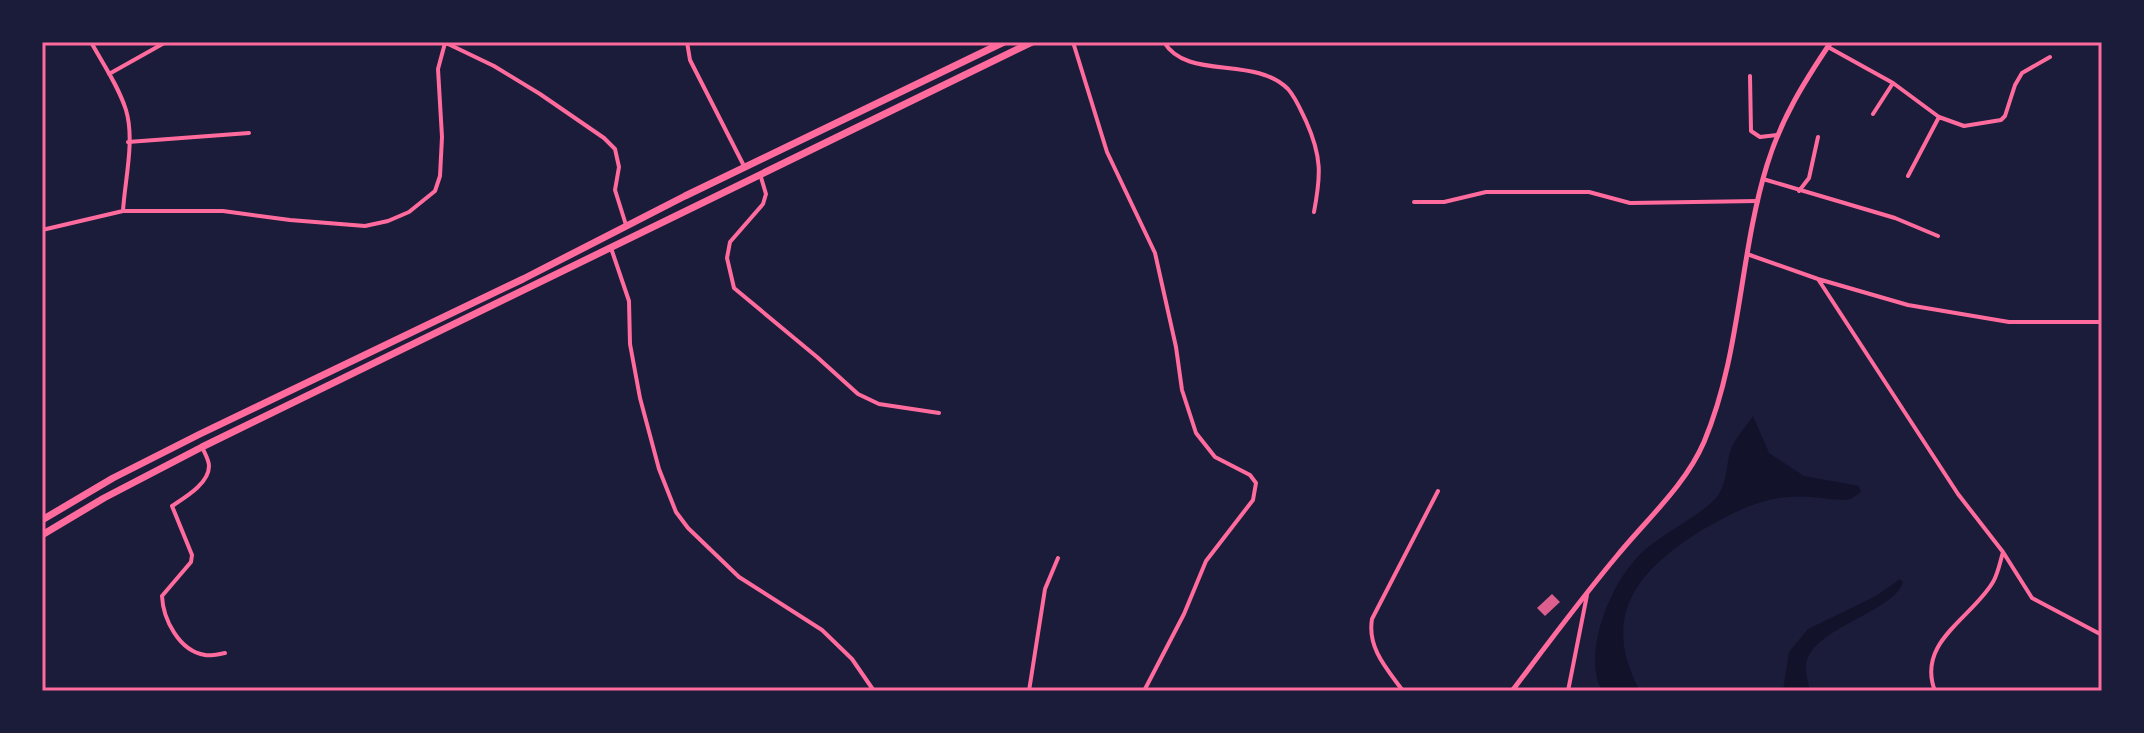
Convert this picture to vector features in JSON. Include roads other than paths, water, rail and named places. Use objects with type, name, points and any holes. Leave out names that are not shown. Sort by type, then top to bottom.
[{"type":"highway","points":[[42,520],[173,447],[1004,42]]},
{"type":"highway","points":[[42,535],[104,498],[202,447],[1032,42]]},
{"type":"street","points":[[91,42],[126,111],[128,142],[123,211]]},
{"type":"street","points":[[109,74],[166,42]]},
{"type":"street","points":[[42,230],[123,211],[223,211],[365,226],[409,212],[435,191],[440,176],[442,137],[438,69],[444,42],[494,66],[540,94],[615,149],[619,167],[615,190],[627,226]]},
{"type":"street","points":[[687,42],[690,60],[745,168]]},
{"type":"street","points":[[1073,42],[1107,152],[1155,253],[1176,347],[1182,390],[1196,433],[1215,457],[1250,475],[1256,483],[1253,500],[1206,561],[1184,614],[1144,691]]},
{"type":"street","points":[[1164,42],[1182,60],[1247,68],[1287,87],[1315,141],[1320,160],[1314,212]]},
{"type":"street","points":[[1512,691],[1587,593],[1694,464],[1726,378],[1758,201],[1777,135],[1797,93],[1829,44],[1893,83],[1939,117],[1964,126],[2001,120],[2022,73],[2050,57]]},
{"type":"street","points":[[1750,76],[1751,131],[1760,137],[1777,135]]},
{"type":"street","points":[[1873,114],[1893,83]]},
{"type":"street","points":[[1908,176],[1939,117]]},
{"type":"street","points":[[128,142],[249,133]]},
{"type":"street","points":[[1799,191],[1809,178],[1818,137]]},
{"type":"street","points":[[760,174],[766,194],[763,204],[730,242],[727,258],[734,288],[858,394],[879,404],[939,413]]},
{"type":"street","points":[[1763,179],[1799,191],[1835,198],[1938,236]]},
{"type":"street","points":[[1414,202],[1444,202],[1486,192],[1589,192],[1630,203],[1758,201]]},
{"type":"street","points":[[611,248],[629,301],[630,344],[640,398],[659,469],[676,512],[688,528],[739,577],[822,630],[852,659],[874,691]]},
{"type":"street","points":[[1747,254],[1908,305],[2009,322],[2102,322]]},
{"type":"street","points":[[1818,279],[1958,494],[2003,552],[2032,598],[2102,635]]},
{"type":"street","points":[[202,447],[209,464],[207,475],[196,489],[172,506],[192,555],[191,562],[162,596],[162,605],[179,641],[191,650],[206,655],[225,653]]},
{"type":"street","points":[[1403,691],[1377,654],[1370,628],[1438,491]]},
{"type":"street","points":[[1935,691],[1930,678],[1931,661],[1948,632],[1993,582],[2003,552]]},
{"type":"street","points":[[1029,691],[1045,589],[1058,558]]},
{"type":"street","points":[[1568,691],[1587,593]]}]
